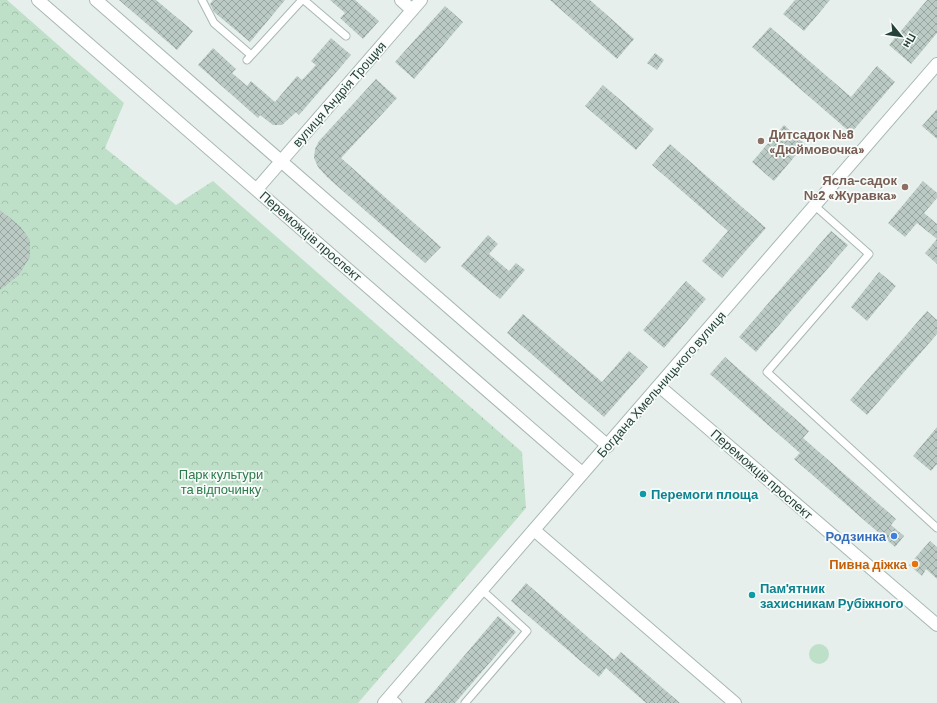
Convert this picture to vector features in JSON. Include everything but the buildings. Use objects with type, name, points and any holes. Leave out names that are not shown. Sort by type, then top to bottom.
[{"type":"street","name":"Переможців проспект","points":[[38,0],[582,473]]},
{"type":"street","points":[[96,0],[280,162],[608,446]]},
{"type":"street","points":[[401,0],[412,10]]},
{"type":"street","name":"вулиця Андрія Трощия","points":[[257,189],[421,0]]},
{"type":"street","name":"Богдана Хмельницького вулиця","points":[[391,701],[482,590],[582,473],[608,446],[937,64]]},
{"type":"street","name":"Переможців проспект","points":[[659,386],[937,625]]},
{"type":"street","points":[[534,530],[735,703]]},
{"type":"lane","points":[[202,0],[214,23],[249,58],[303,0],[346,36]]},
{"type":"lane","points":[[815,206],[869,254],[767,372],[937,528]]},
{"type":"lane","points":[[465,703],[527,632],[482,590]]},
{"type":"green space","name":"Парк культури та відпочинку","points":[[0,0],[7,0],[124,103],[105,148],[176,205],[213,181],[522,452],[526,508],[358,703],[0,703]]},
{"type":"green space","points":[[815,644],[823,644],[829,650],[829,658],[823,664],[815,664],[809,658],[809,650]]},
{"type":"place","name":"Дитсадок №8 «Дюймовочка»","points":[[761,141]]},
{"type":"place","name":"Ясла-садок №2 «Журавка»","points":[[905,187]]},
{"type":"place","name":"Перемоги площа","points":[[643,494]]},
{"type":"place","name":"Родзинка","points":[[894,536]]},
{"type":"place","name":"Пивна діжка","points":[[915,564]]},
{"type":"place","name":"Пам'ятник захисникам Рубіжного","points":[[752,595]]}]
